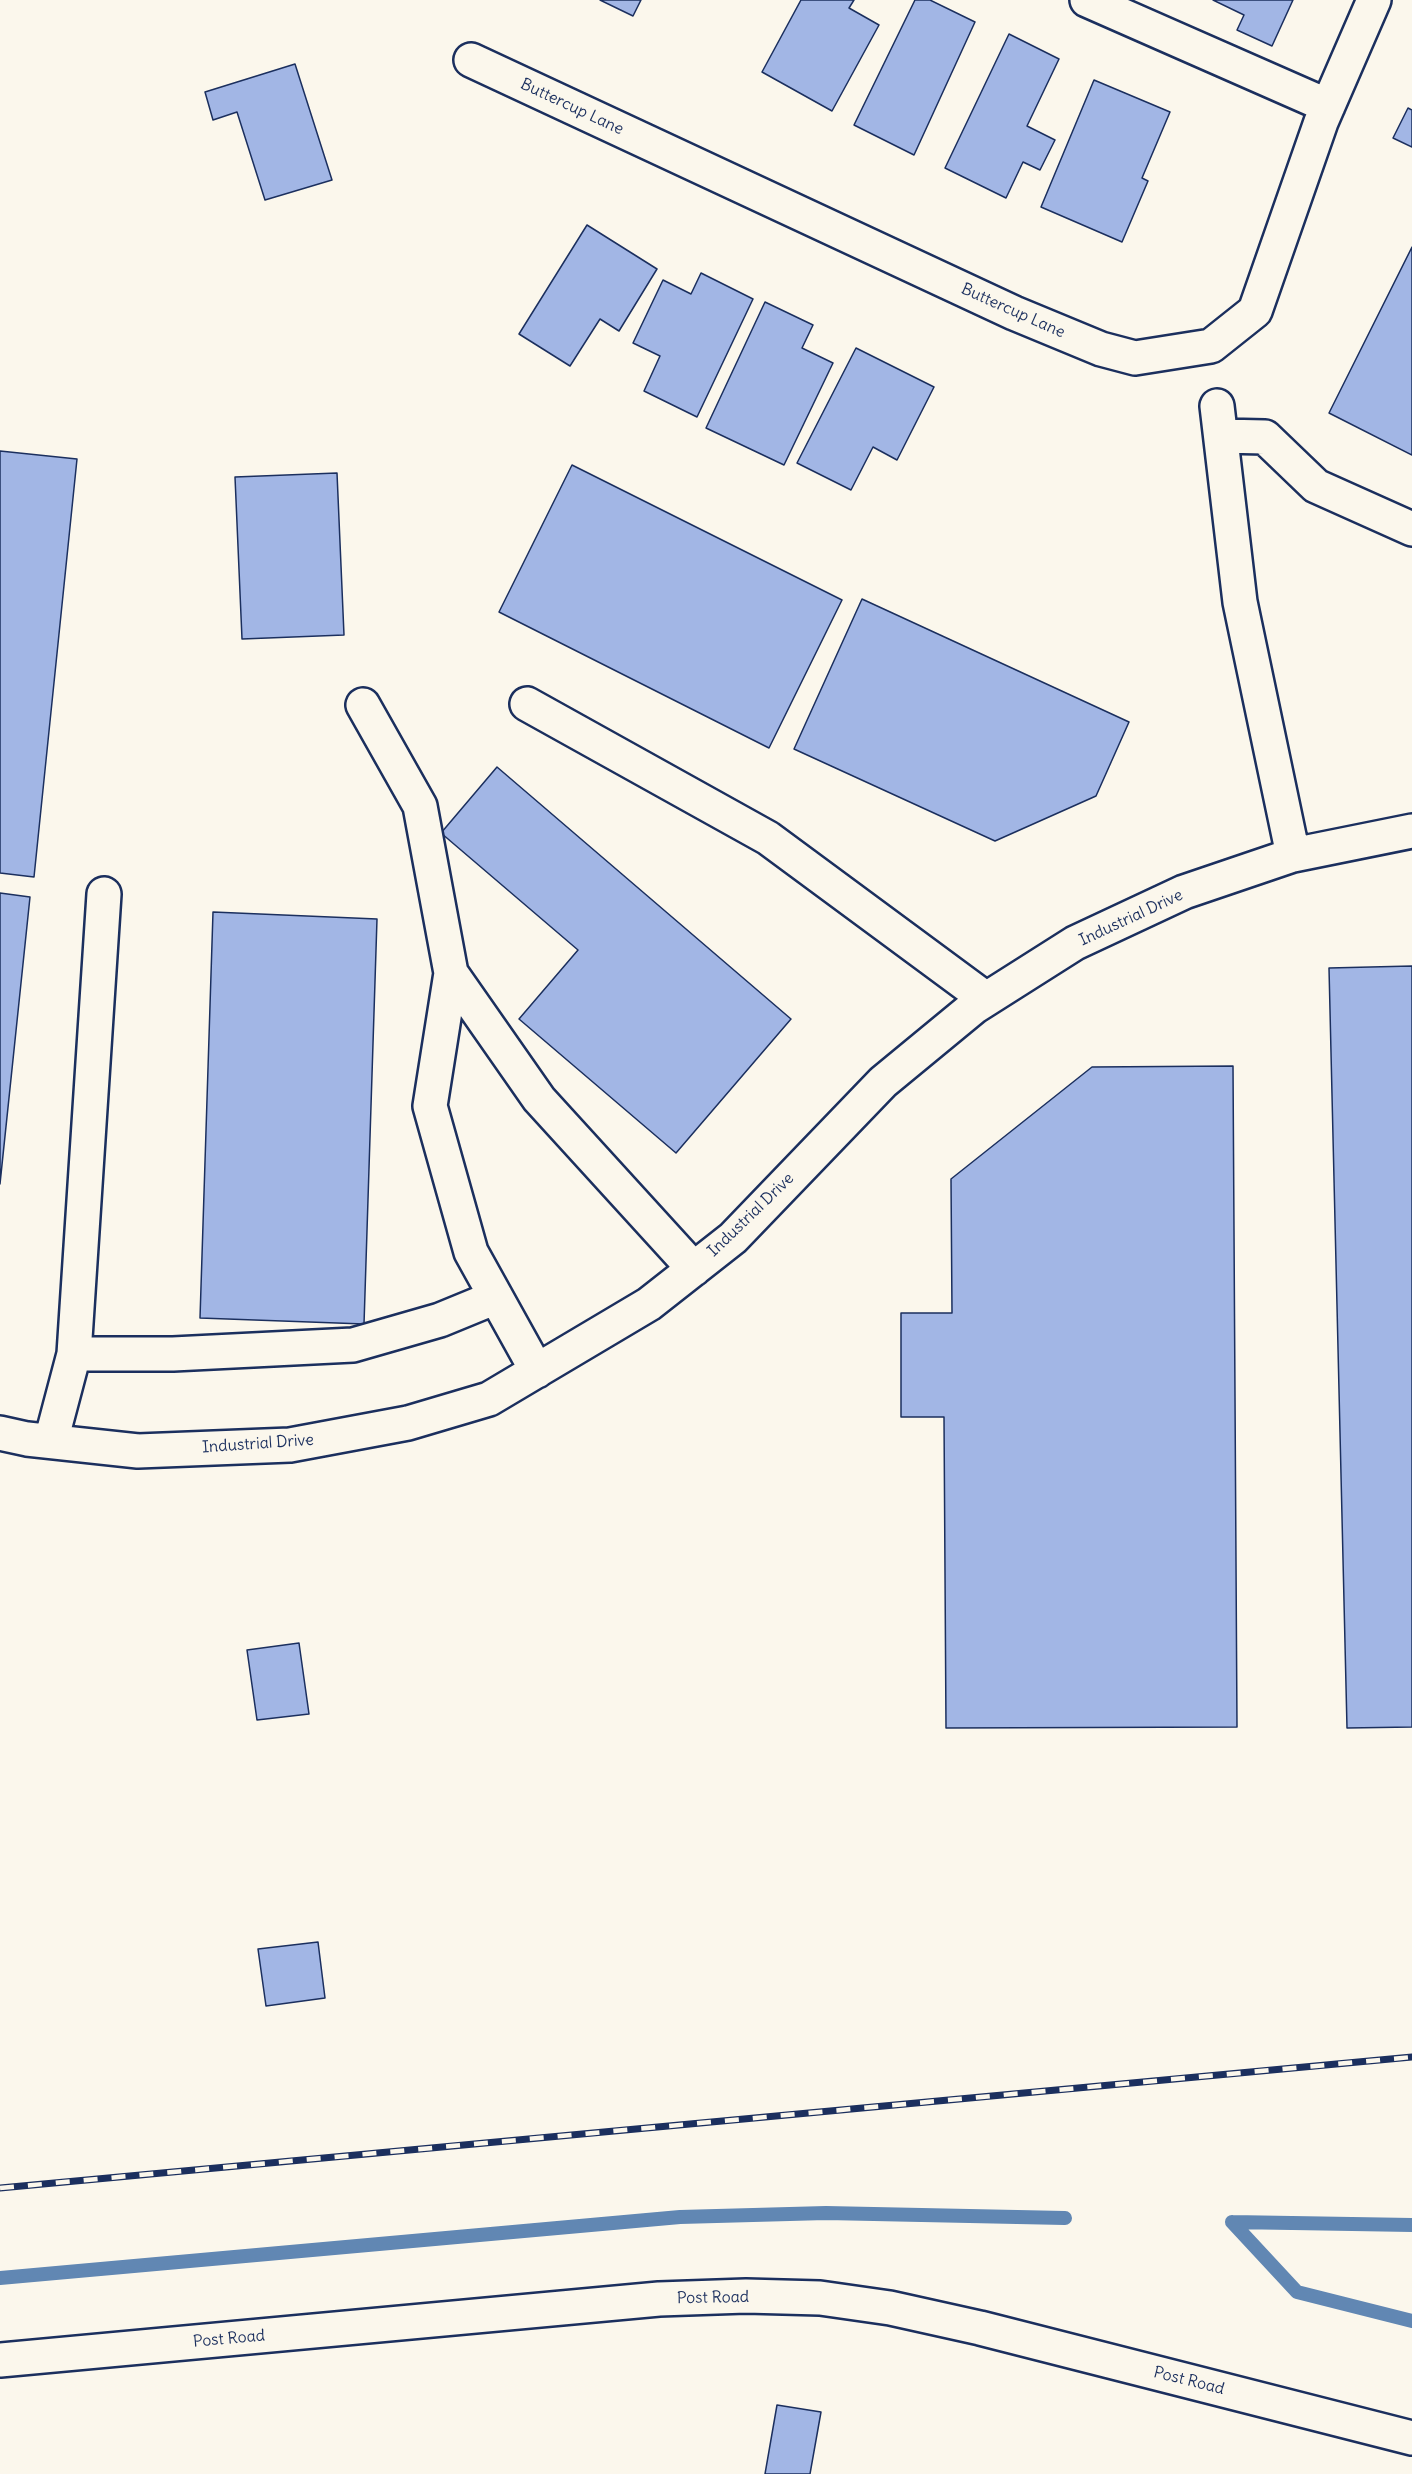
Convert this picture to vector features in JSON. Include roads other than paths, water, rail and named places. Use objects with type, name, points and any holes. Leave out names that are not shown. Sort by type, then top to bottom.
[{"type":"street","points":[[1087,0],[1328,106]]},
{"type":"street","name":"Buttercup Lane","points":[[471,60],[1014,313],[1101,349],[1134,358],[1211,346],[1255,311],[1328,106],[1374,0]]},
{"type":"street","points":[[1293,855],[1240,602],[1219,421],[1265,437],[1316,486],[1412,529]]},
{"type":"street","points":[[527,704],[768,838],[986,999]]},
{"type":"street","points":[[363,705],[420,806],[451,973],[429,1106],[471,1252],[537,1371]]},
{"type":"street","name":"Industrial Drive","points":[[0,1433],[138,1451],[290,1445],[408,1423],[489,1398],[650,1304],[733,1238],[883,1082],[986,999],[1075,944],[1184,892],[1293,855],[1412,831]]},
{"type":"street","points":[[51,1441],[74,1354],[104,894]]},
{"type":"street","points":[[451,973],[539,1099],[694,1269]]},
{"type":"street","points":[[74,1354],[172,1354],[353,1345],[440,1320],[496,1298]]},
{"type":"street","name":"Post Road","points":[[0,2360],[659,2299],[746,2296],[820,2298],[890,2308],[980,2328],[1412,2438]]},
{"type":"waterway","points":[[0,2278],[680,2217],[826,2213],[1065,2218]]},
{"type":"waterway","points":[[1232,2222],[1297,2292],[1412,2321]]},
{"type":"waterway","points":[[1232,2222],[1412,2225]]},
{"type":"railway","points":[[0,2188],[1412,2057]]}]
